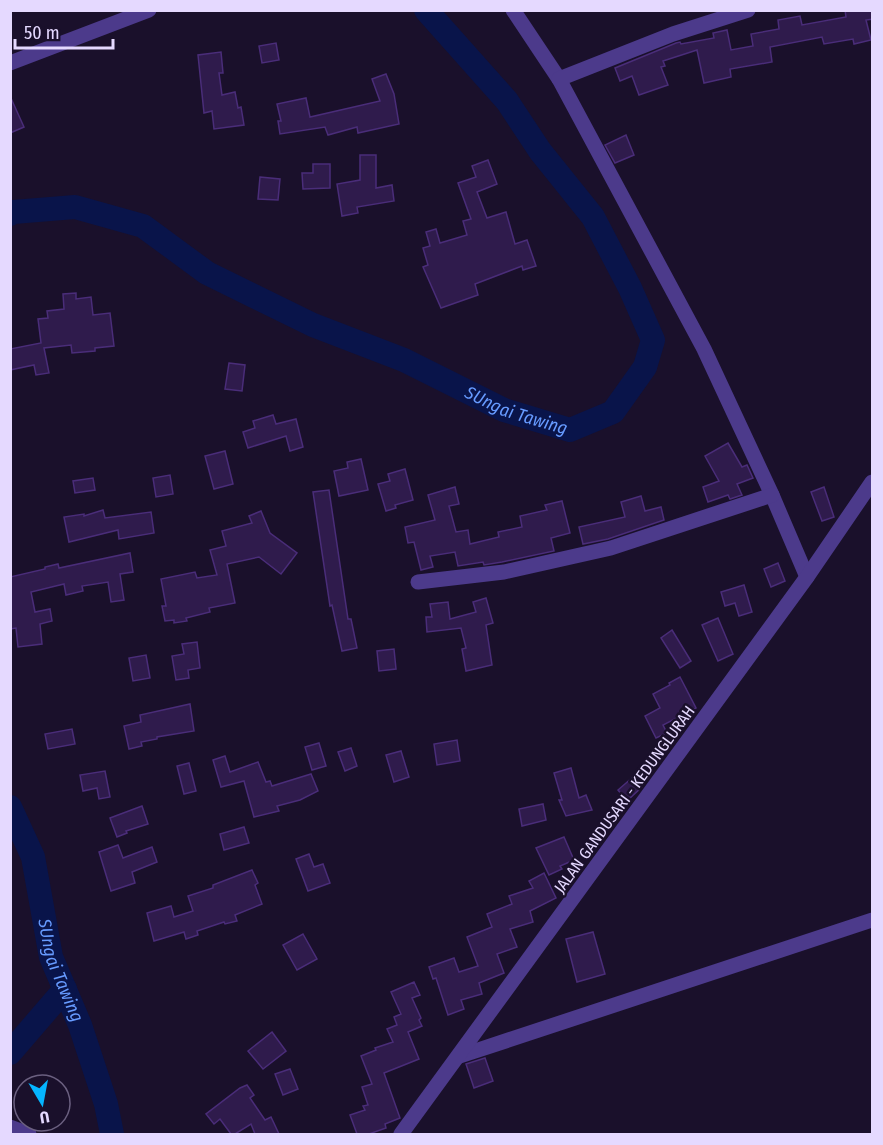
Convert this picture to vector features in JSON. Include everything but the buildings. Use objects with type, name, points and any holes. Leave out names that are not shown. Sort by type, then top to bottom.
[{"type":"street","points":[[10,63],[149,10]]},
{"type":"street","points":[[513,10],[559,79],[704,349],[772,495],[807,577]]},
{"type":"street","points":[[559,79],[673,34],[748,10]]},
{"type":"street","name":"JALAN GANDUSARI - KEDUNGLURAH","points":[[401,1134],[807,577],[873,482]]},
{"type":"street","points":[[418,582],[504,572],[611,548],[772,495]]},
{"type":"street","points":[[460,1056],[873,921]]},
{"type":"street","points":[[10,1127],[29,1134]]},
{"type":"waterway","name":"SUngai Tawing","points":[[10,214],[75,207],[143,226],[207,273],[313,325],[404,360],[504,410],[570,430],[613,412],[645,367],[653,340],[630,288],[593,217],[540,151],[507,101],[426,10]]},
{"type":"waterway","name":"SUngai Tawing","points":[[10,807],[33,857],[51,957],[80,1025],[106,1104],[112,1134]]},
{"type":"waterway","points":[[10,1053],[65,989]]}]
